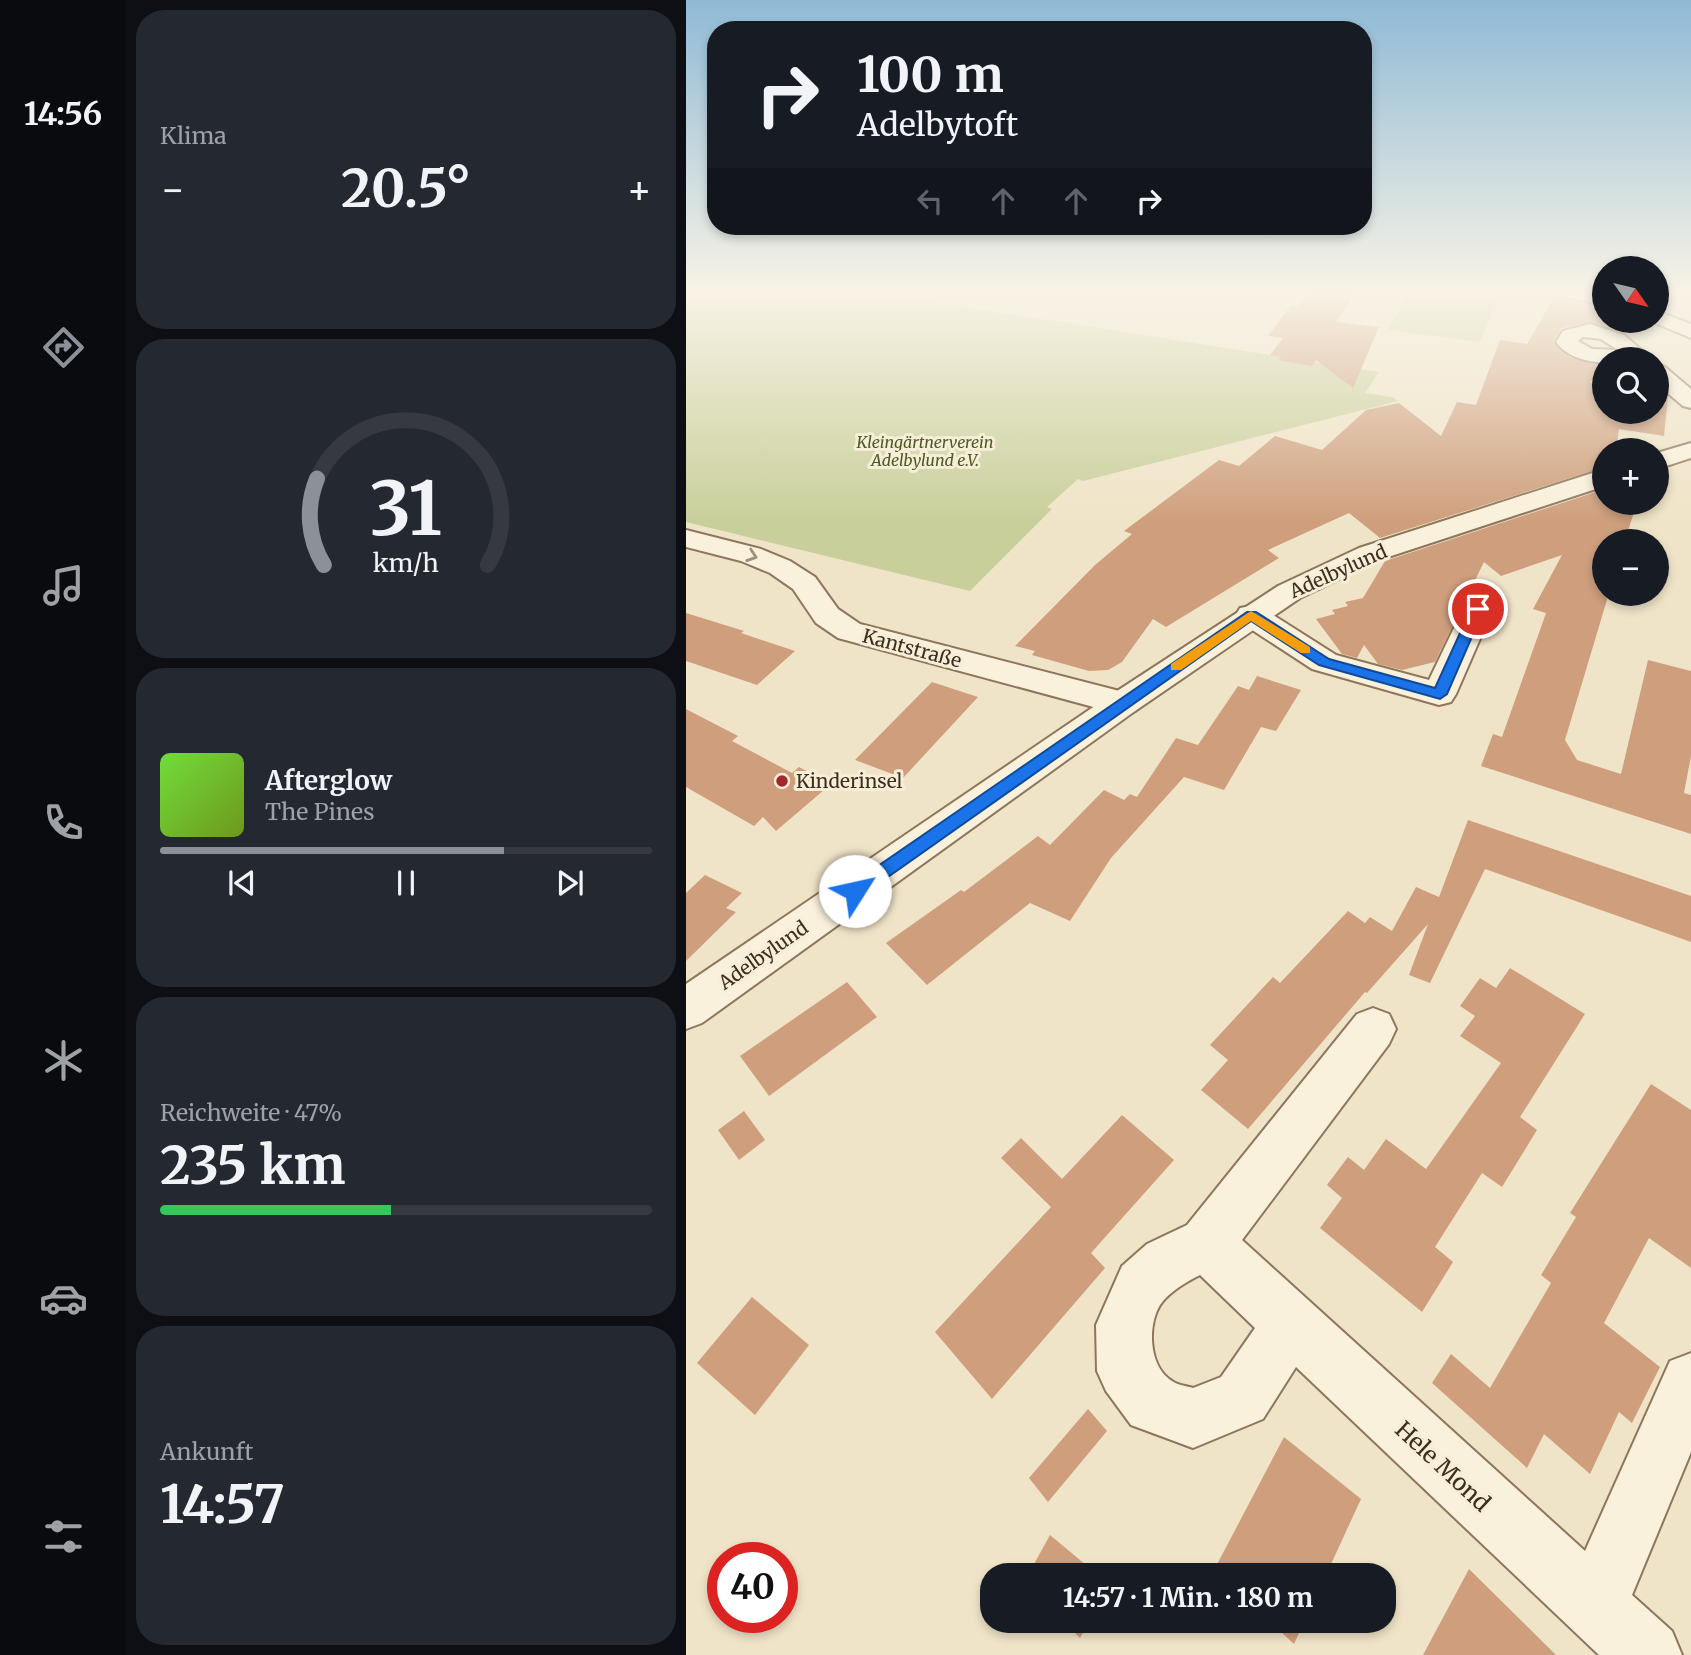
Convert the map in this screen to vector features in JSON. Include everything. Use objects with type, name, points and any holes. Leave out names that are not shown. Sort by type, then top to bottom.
[{"type":"street","points":[[1669,382],[1691,401]]},
{"type":"street","points":[[1669,457],[1691,450]]},
{"type":"street","name":"Adelbylund","points":[[686,1009],[1251,615],[1311,580],[1369,554],[1592,481]]},
{"type":"street","name":"Kantstraße","points":[[686,538],[751,555],[780,567],[804,583],[827,616],[849,631],[1123,704]]},
{"type":"street","points":[[1251,615],[1324,662],[1440,694],[1478,609]]},
{"type":"street","points":[[1291,1325],[1241,1398],[1193,1418],[1152,1404],[1126,1371],[1124,1325],[1141,1285],[1166,1263],[1206,1244],[1373,1029]]},
{"type":"street","name":"Hele Mond","points":[[1206,1244],[1648,1655]]},
{"type":"street","points":[[1594,1606],[1691,1382]]},
{"type":"green space","name":"Kleingärtnerverein Adelbylund e.V.","points":[[686,367],[1349,367],[1379,372],[1365,393],[1392,397],[1398,401],[1083,481],[1078,479],[1047,507],[1052,509],[970,591],[686,522]]},
{"type":"building","points":[[1326,367],[1362,367],[1353,388]]},
{"type":"building","points":[[1490,367],[1592,367],[1592,424],[1665,424],[1664,436],[1619,429],[1618,438],[1592,438],[1592,471],[1380,538],[1349,513],[1268,550],[1279,558],[1166,627],[1153,619],[1122,662],[1108,670],[1089,671],[1032,655],[1035,651],[1015,646],[1095,565],[1132,534],[1124,531],[1219,460],[1239,466],[1275,436],[1322,450],[1366,410],[1399,403],[1441,436],[1457,402],[1476,405]]},
{"type":"building","points":[[1592,493],[1592,515],[1633,515],[1629,529],[1592,529],[1592,606],[1605,606],[1565,740],[1577,760],[1621,774],[1648,660],[1691,671],[1691,756],[1684,793],[1691,795],[1691,834],[1481,766],[1493,734],[1502,737],[1546,613],[1533,609],[1562,555],[1501,576],[1484,562],[1435,662],[1402,670],[1378,664],[1364,645],[1357,658],[1342,654],[1316,619],[1335,614],[1332,610],[1348,606],[1345,602],[1363,598],[1385,561]]},
{"type":"building","points":[[686,613],[795,651],[757,685],[686,661]]},
{"type":"building","points":[[1257,676],[1301,690],[1276,731],[1261,727],[1224,790],[1184,777],[1111,858],[1070,921],[1030,903],[927,985],[886,943],[961,890],[964,892],[1038,836],[1050,845],[1104,790],[1124,800],[1130,794],[1137,797],[1176,738],[1198,745],[1238,686],[1249,690]]},
{"type":"building","points":[[932,682],[978,697],[903,778],[855,760]]},
{"type":"building","points":[[686,709],[738,736],[732,741],[792,773],[799,767],[831,784],[776,831],[763,817],[754,826],[686,787]]},
{"type":"building","points":[[1468,820],[1691,896],[1691,942],[1485,869],[1430,983],[1409,975],[1428,924],[1367,993],[1365,992],[1248,1129],[1201,1090],[1228,1060],[1210,1045],[1273,977],[1280,983],[1348,911],[1365,923],[1370,917],[1392,931],[1416,887],[1439,897]]},
{"type":"building","points":[[705,875],[742,893],[726,908],[736,912],[686,961],[686,893]]},
{"type":"building","points":[[1510,968],[1585,1014],[1520,1117],[1537,1130],[1502,1187],[1482,1173],[1435,1247],[1453,1262],[1422,1312],[1320,1228],[1342,1198],[1327,1185],[1348,1157],[1364,1170],[1386,1139],[1426,1169],[1501,1063],[1460,1036],[1475,1016],[1460,1006],[1480,978],[1496,988]]},
{"type":"building","points":[[847,982],[877,1017],[769,1096],[740,1056]]},
{"type":"building","points":[[1651,1084],[1691,1110],[1691,1268],[1649,1238],[1604,1323],[1660,1367],[1632,1423],[1619,1412],[1590,1474],[1544,1434],[1527,1468],[1432,1383],[1451,1354],[1490,1388],[1551,1283],[1541,1275],[1576,1217],[1570,1213]]},
{"type":"building","points":[[744,1111],[765,1140],[739,1160],[718,1130]]},
{"type":"building","points":[[1122,1115],[1174,1160],[1091,1253],[1105,1268],[992,1399],[935,1332],[1051,1207],[1001,1158],[1021,1138],[1062,1179]]},
{"type":"building","points":[[752,1297],[809,1345],[755,1415],[697,1363]]},
{"type":"building","points":[[1088,1409],[1107,1431],[1048,1502],[1029,1478]]},
{"type":"building","points":[[1284,1437],[1361,1499],[1332,1563],[1218,1563]]},
{"type":"building","points":[[1050,1535],[1084,1563],[1035,1563]]},
{"type":"building","points":[[1469,1569],[1556,1655],[1423,1655]]},
{"type":"building","points":[[1282,1633],[1299,1633],[1294,1644]]},
{"type":"slow traffic","points":[[1176,667],[1251,615],[1306,650]]},
{"type":"place","name":"Kinderinsel","points":[[782,781]]},
{"type":"route","points":[[855,891],[1251,615],[1324,662],[1440,694],[1478,609]]}]
